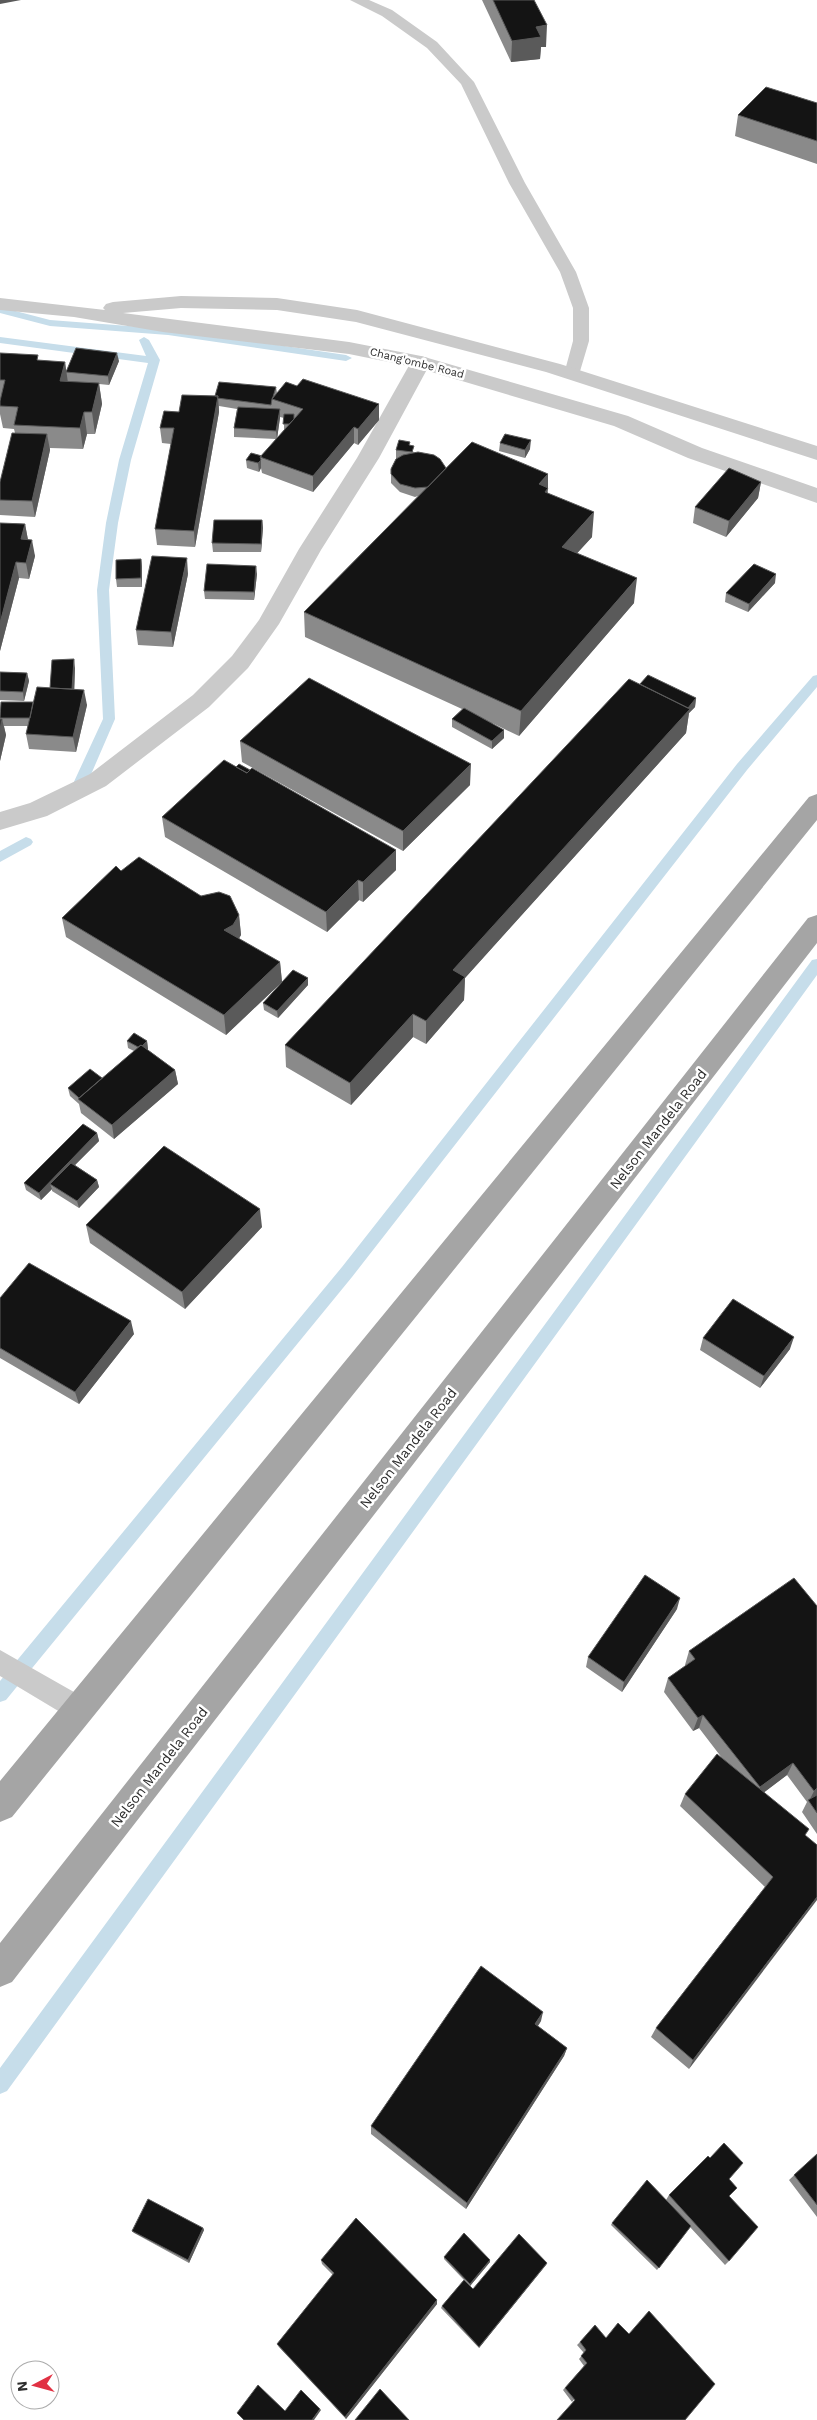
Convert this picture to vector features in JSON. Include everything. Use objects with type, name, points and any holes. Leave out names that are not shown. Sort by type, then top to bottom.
[{"type":"main road","points":[[0,1806],[817,803]]},
{"type":"main road","name":"Nelson Mandela Road","points":[[0,1970],[817,925]]},
{"type":"street","points":[[74,311],[181,302],[277,304],[356,316],[460,342],[572,374],[817,453]]},
{"type":"street","name":"Chang'ombe Road","points":[[0,304],[74,311],[163,326],[349,348],[421,362],[621,421],[695,453],[817,496]]},
{"type":"street","points":[[0,821],[38,810],[98,780],[201,701],[240,662],[268,624],[310,550],[368,458],[421,362]]},
{"type":"lane","points":[[357,0],[387,13],[432,45],[467,82],[517,183],[568,272],[581,308],[581,341],[572,374]]},
{"type":"lane","points":[[0,1662],[79,1709]]},
{"type":"building","points":[[493,0],[534,0],[547,25],[536,27],[541,37],[512,41]]},
{"type":"building","points":[[766,87],[817,103],[817,141],[738,115]]},
{"type":"building","points":[[76,348],[117,353],[108,376],[66,372]]},
{"type":"building","points":[[0,353],[38,355],[37,360],[65,362],[60,381],[99,383],[92,412],[84,412],[80,428],[14,425],[18,407],[0,406],[5,380],[0,380]]},
{"type":"building","points":[[303,379],[379,404],[358,429],[354,427],[313,476],[260,457],[303,409],[272,399],[286,382],[297,386]]},
{"type":"building","points":[[219,382],[276,387],[271,405],[217,398],[218,396],[215,396]]},
{"type":"building","points":[[182,395],[218,396],[194,531],[155,529],[174,428],[160,428],[164,411],[179,412]]},
{"type":"building","points":[[238,407],[280,409],[276,431],[234,428]]},
{"type":"building","points":[[284,414],[294,414],[294,419],[289,424],[283,424]]},
{"type":"building","points":[[12,433],[47,434],[32,501],[0,500],[0,482]]},
{"type":"building","points":[[505,434],[531,440],[525,450],[500,443]]},
{"type":"building","points":[[399,440],[410,442],[409,445],[414,446],[412,452],[396,450]]},
{"type":"building","points":[[472,442],[548,474],[539,484],[548,488],[545,492],[594,512],[562,547],[637,578],[521,711],[304,612]]},
{"type":"building","points":[[418,452],[434,455],[440,459],[446,468],[428,487],[415,488],[400,484],[391,474],[391,469],[396,459],[403,455]]},
{"type":"building","points":[[251,453],[262,456],[258,463],[246,460]]},
{"type":"building","points":[[729,468],[761,482],[729,521],[695,507]]},
{"type":"building","points":[[214,520],[262,520],[261,544],[212,543]]},
{"type":"building","points":[[0,523],[25,524],[21,539],[32,540],[26,563],[16,562],[0,623]]},
{"type":"building","points":[[152,556],[187,558],[171,632],[136,630]]},
{"type":"building","points":[[141,559],[141,578],[116,579],[116,560]]},
{"type":"building","points":[[207,564],[256,566],[254,592],[204,591]]},
{"type":"building","points":[[754,564],[776,574],[749,604],[726,593]]},
{"type":"building","points":[[74,659],[72,689],[50,688],[52,660]]},
{"type":"building","points":[[0,672],[27,673],[23,692],[0,691]]},
{"type":"building","points":[[648,675],[696,698],[688,708],[640,684]]},
{"type":"building","points":[[309,678],[471,764],[403,831],[240,741]]},
{"type":"building","points":[[629,679],[690,709],[453,970],[465,977],[426,1021],[413,1014],[350,1083],[285,1045]]},
{"type":"building","points":[[37,687],[84,690],[73,737],[26,734]]},
{"type":"building","points":[[1,702],[33,702],[30,718],[0,718]]},
{"type":"building","points":[[464,708],[504,730],[492,741],[452,719]]},
{"type":"building","points":[[224,760],[247,773],[252,768],[396,850],[363,882],[358,880],[326,912],[162,817]]},
{"type":"building","points":[[239,764],[250,770],[247,773],[236,767]]},
{"type":"building","points":[[139,857],[201,896],[219,892],[230,896],[239,915],[233,925],[224,930],[280,962],[224,1015],[62,918],[116,866],[121,871]]},
{"type":"building","points":[[293,970],[308,978],[277,1011],[263,1003]]},
{"type":"building","points":[[134,1033],[147,1041],[142,1046],[138,1047],[127,1041]]},
{"type":"building","points":[[141,1045],[175,1070],[112,1125],[78,1099]]},
{"type":"building","points":[[90,1069],[102,1078],[79,1098],[68,1088]]},
{"type":"building","points":[[83,1124],[97,1133],[39,1193],[24,1183]]},
{"type":"building","points":[[164,1146],[260,1209],[182,1292],[86,1225]]},
{"type":"building","points":[[71,1163],[97,1180],[77,1201],[50,1184]]},
{"type":"building","points":[[29,1263],[131,1321],[75,1392],[0,1348],[0,1298]]},
{"type":"building","points":[[733,1299],[794,1337],[764,1376],[703,1338]]},
{"type":"building","points":[[645,1575],[680,1598],[624,1682],[588,1657]]},
{"type":"building","points":[[794,1578],[817,1606],[817,1788],[814,1791],[793,1763],[760,1787],[703,1715],[698,1718],[668,1678],[695,1659],[689,1651]]},
{"type":"building","points":[[717,1754],[809,1829],[805,1835],[817,1845],[817,1897],[693,2060],[656,2028],[773,1877],[685,1794]]},
{"type":"building","points":[[817,1795],[817,1813],[808,1800]]},
{"type":"building","points":[[481,1966],[543,2012],[535,2024],[567,2048],[467,2203],[371,2126]]},
{"type":"building","points":[[724,2143],[743,2163],[729,2179],[737,2188],[729,2196],[758,2227],[729,2261],[669,2195],[708,2156],[710,2158]]},
{"type":"building","points":[[817,2154],[817,2205],[794,2175]]},
{"type":"building","points":[[647,2180],[691,2226],[659,2268],[612,2223]]},
{"type":"building","points":[[148,2199],[203,2228],[188,2260],[132,2231]]},
{"type":"building","points":[[356,2218],[437,2300],[345,2417],[277,2344],[334,2273],[321,2260]]},
{"type":"building","points":[[464,2233],[490,2260],[470,2284],[444,2257]]},
{"type":"building","points":[[519,2234],[547,2263],[479,2347],[442,2306],[464,2280],[473,2289]]},
{"type":"building","points":[[649,2311],[715,2384],[685,2420],[557,2420],[575,2400],[565,2388],[587,2363],[581,2356],[586,2350],[580,2342],[595,2325],[606,2338],[618,2323],[629,2334]]},
{"type":"building","points":[[258,2385],[285,2411],[301,2390],[320,2409],[312,2420],[244,2420],[237,2413]]},
{"type":"building","points":[[380,2389],[409,2420],[355,2420]]},
{"type":"waterway","points":[[0,310],[50,323],[168,332],[346,358]]},
{"type":"waterway","points":[[0,340],[154,360]]},
{"type":"waterway","points":[[144,340],[154,360]]},
{"type":"waterway","points":[[79,786],[109,719],[103,590],[112,523],[125,460],[154,360]]},
{"type":"waterway","points":[[0,1694],[347,1272],[742,767],[817,679]]},
{"type":"waterway","points":[[0,857],[26,842]]},
{"type":"waterway","points":[[0,2084],[817,964]]}]
